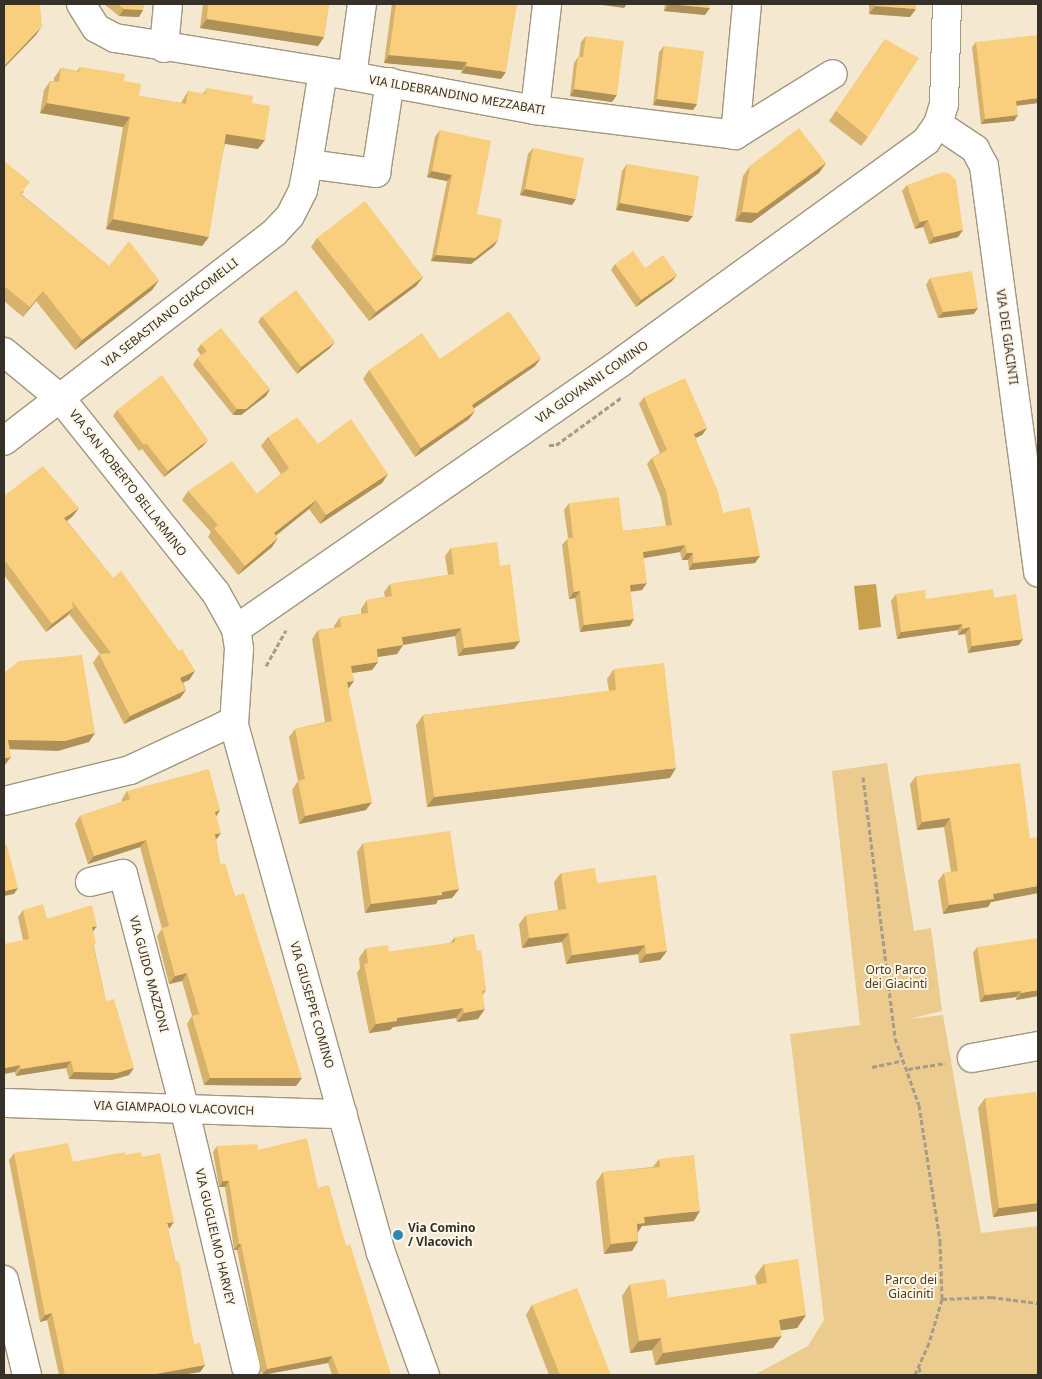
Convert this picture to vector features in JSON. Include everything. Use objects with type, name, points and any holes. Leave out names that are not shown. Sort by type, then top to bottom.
[{"type":"street","name":"VIA ILDEBRANDINO MEZZABATI","points":[[81,4],[96,28],[116,38],[164,48],[390,82],[535,110],[735,135]]},
{"type":"street","points":[[164,48],[168,4]]},
{"type":"street","points":[[352,76],[362,4]]},
{"type":"street","points":[[535,110],[547,4]]},
{"type":"street","points":[[735,135],[747,4]]},
{"type":"street","points":[[938,124],[944,104],[947,4]]},
{"type":"street","name":"VIA SEBASTIANO GIACOMELLI","points":[[4,440],[274,233],[290,216],[303,190],[322,71]]},
{"type":"street","points":[[735,135],[833,74]]},
{"type":"street","points":[[308,164],[376,173],[390,82]]},
{"type":"street","name":"VIA GIOVANNI COMINO","points":[[236,629],[621,362],[926,141],[938,124]]},
{"type":"street","name":"VIA DEI GIACINTI","points":[[938,124],[975,149],[984,166],[1038,572]]},
{"type":"street","name":"VIA SAN ROBERTO BELLARMINO","points":[[4,352],[61,398],[216,593],[236,629]]},
{"type":"street","name":"VIA GIUSEPPE COMINO","points":[[236,629],[239,649],[234,725],[381,1253],[424,1375]]},
{"type":"street","points":[[4,801],[130,770],[224,726],[234,725]]},
{"type":"street","name":"VIA GUIDO MAZZONI","points":[[90,882],[123,874],[184,1107]]},
{"type":"street","points":[[962,1060],[1038,1046]]},
{"type":"street","name":"VIA GIAMPAOLO VLACOVICH","points":[[4,1103],[184,1107],[343,1114]]},
{"type":"street","name":"VIA GUGLIELMO HARVEY","points":[[184,1107],[246,1367]]},
{"type":"street","points":[[4,1280],[28,1375]]},
{"type":"path","points":[[541,444],[556,445],[632,390],[621,362]]},
{"type":"path","points":[[264,672],[285,630],[293,625]]},
{"type":"path","points":[[863,777],[895,1038],[908,1069],[919,1105],[932,1180],[942,1299],[915,1375]]},
{"type":"path","points":[[872,1067],[904,1060]]},
{"type":"path","points":[[908,1069],[962,1060]]},
{"type":"path","points":[[942,1299],[991,1297],[1038,1304]]},
{"type":"path","points":[[919,1367],[921,1375]]},
{"type":"green space","name":"Parco dei Giaciniti","points":[[887,763],[914,931],[931,928],[942,1011],[909,1019],[943,1015],[981,1233],[1038,1226],[1038,1375],[754,1375],[808,1346],[824,1320],[790,1034],[860,1025],[832,771]]},
{"type":"shaded area","points":[[876,584],[881,627],[859,630],[854,586]]},
{"type":"building","points":[[4,4],[40,4],[42,26],[4,66]]},
{"type":"building","points":[[117,4],[144,4],[143,10],[124,9]]},
{"type":"building","points":[[208,4],[329,4],[324,37],[207,19]]},
{"type":"building","points":[[396,4],[517,4],[506,72],[466,66],[467,62],[389,55]]},
{"type":"building","points":[[669,4],[710,4],[710,8]]},
{"type":"building","points":[[875,4],[916,4],[916,9],[875,6]]},
{"type":"building","points":[[1038,35],[1038,98],[1016,101],[1018,115],[985,119],[976,42]]},
{"type":"building","points":[[586,36],[624,41],[617,95],[574,89],[578,57],[583,57]]},
{"type":"building","points":[[885,39],[919,58],[868,137],[836,111]]},
{"type":"building","points":[[664,46],[704,51],[697,104],[657,99]]},
{"type":"building","points":[[80,67],[125,74],[124,81],[141,84],[139,96],[186,104],[188,91],[205,94],[207,88],[253,96],[252,103],[270,106],[265,140],[226,134],[209,237],[113,219],[130,117],[47,103],[50,81],[59,82],[61,68],[79,72]]},
{"type":"building","points":[[799,128],[826,163],[757,213],[742,212],[750,166]]},
{"type":"building","points":[[440,130],[491,141],[477,214],[502,219],[498,240],[475,258],[436,255],[452,175],[432,171]]},
{"type":"building","points":[[533,148],[584,158],[576,199],[525,189]]},
{"type":"building","points":[[4,161],[30,182],[20,194],[109,266],[129,241],[159,280],[82,340],[43,291],[30,307],[4,286]]},
{"type":"building","points":[[627,164],[699,176],[693,216],[620,203]]},
{"type":"building","points":[[943,172],[950,174],[956,180],[963,230],[934,237],[928,220],[920,222],[907,185]]},
{"type":"building","points":[[365,201],[423,277],[376,312],[317,238]]},
{"type":"building","points":[[633,251],[645,268],[663,255],[677,275],[641,300],[615,264]]},
{"type":"building","points":[[972,271],[978,308],[943,312],[930,278]]},
{"type":"building","points":[[296,290],[335,342],[301,367],[262,316]]},
{"type":"building","points":[[509,311],[541,358],[472,405],[475,411],[421,448],[369,370],[422,333],[440,359]]},
{"type":"building","points":[[221,328],[270,389],[246,409],[237,409],[197,358],[207,351],[201,344]]},
{"type":"building","points":[[162,375],[208,440],[168,471],[146,443],[144,445],[117,410]]},
{"type":"building","points":[[685,378],[707,428],[694,434],[718,492],[723,513],[750,507],[760,556],[693,563],[693,553],[687,553],[685,545],[643,552],[647,583],[630,585],[634,619],[584,625],[580,591],[574,592],[567,538],[573,538],[569,503],[619,497],[623,531],[672,525],[666,491],[652,458],[667,450],[644,397]]},
{"type":"building","points":[[297,417],[318,444],[351,419],[388,474],[326,515],[316,500],[274,533],[278,538],[245,566],[214,528],[218,525],[188,491],[232,461],[257,494],[289,468],[268,437]]},
{"type":"building","points":[[43,466],[79,508],[64,518],[113,578],[121,571],[179,651],[182,649],[195,671],[180,678],[186,690],[130,716],[99,654],[111,653],[72,601],[73,608],[52,624],[6,562],[4,564],[4,496]]},
{"type":"building","points":[[497,542],[500,566],[510,564],[520,641],[464,648],[461,628],[402,637],[403,645],[377,649],[378,662],[351,666],[354,681],[347,682],[372,802],[305,816],[298,781],[305,779],[295,729],[332,721],[318,630],[341,627],[340,617],[368,613],[367,600],[392,596],[390,584],[454,574],[451,548]]},
{"type":"building","points":[[993,589],[994,598],[1016,594],[1023,639],[972,646],[970,627],[963,629],[962,624],[901,632],[896,594],[925,590],[926,599]]},
{"type":"building","points":[[82,655],[95,733],[65,741],[8,740],[11,757],[4,758],[4,673],[19,661]]},
{"type":"building","points":[[664,663],[676,768],[434,797],[423,715],[616,690],[614,669]]},
{"type":"building","points":[[1020,763],[1030,839],[1038,837],[1038,886],[993,894],[994,899],[949,905],[944,873],[958,871],[950,818],[922,822],[916,776]]},
{"type":"building","points":[[209,769],[220,810],[215,812],[221,833],[215,834],[220,864],[225,863],[235,896],[244,893],[302,1078],[210,1078],[192,1016],[199,1014],[187,973],[175,976],[162,928],[169,926],[146,840],[94,856],[80,816],[130,799],[127,791]]},
{"type":"building","points":[[450,831],[459,889],[442,892],[442,895],[371,904],[363,843]]},
{"type":"building","points":[[7,845],[18,888],[4,891],[4,846]]},
{"type":"building","points":[[595,868],[597,883],[656,875],[667,951],[646,954],[645,945],[572,955],[569,933],[529,938],[526,915],[566,909],[561,873]]},
{"type":"building","points":[[43,904],[47,919],[92,905],[97,926],[92,927],[96,944],[93,945],[106,1001],[114,999],[134,1068],[117,1073],[74,1072],[71,1061],[21,1069],[20,1065],[4,1068],[4,944],[29,939],[23,910]]},
{"type":"building","points":[[474,934],[477,951],[481,950],[486,990],[482,991],[485,1009],[464,1013],[463,1008],[397,1018],[397,1021],[376,1024],[364,964],[368,963],[366,948],[388,945],[389,952],[455,942],[455,937]]},
{"type":"building","points":[[1038,938],[1038,990],[985,995],[977,947]]},
{"type":"building","points":[[1036,1092],[1038,1110],[1038,1203],[999,1208],[985,1098]]},
{"type":"building","points":[[307,1138],[318,1188],[329,1185],[346,1246],[350,1244],[391,1375],[339,1375],[332,1356],[267,1369],[241,1244],[239,1244],[229,1181],[223,1181],[217,1146],[257,1144],[258,1150]]},
{"type":"building","points":[[68,1143],[73,1162],[125,1152],[126,1155],[141,1152],[142,1157],[160,1153],[174,1222],[167,1223],[175,1262],[179,1261],[194,1344],[200,1343],[205,1365],[150,1375],[65,1375],[52,1313],[45,1315],[14,1153]]},
{"type":"building","points":[[694,1155],[700,1211],[644,1217],[645,1223],[637,1224],[638,1241],[611,1244],[603,1172],[660,1167],[659,1159]]},
{"type":"building","points":[[798,1259],[806,1315],[779,1320],[782,1336],[663,1353],[661,1338],[639,1341],[630,1284],[665,1279],[668,1298],[767,1283],[764,1264]]},
{"type":"building","points":[[577,1288],[611,1375],[560,1375],[532,1305]]},
{"type":"place","name":"Via Comino / Vlacovich","points":[[398,1235]]},
{"type":"park label","name":"Orto Parco dei Giacinti","points":[[896,977]]}]
